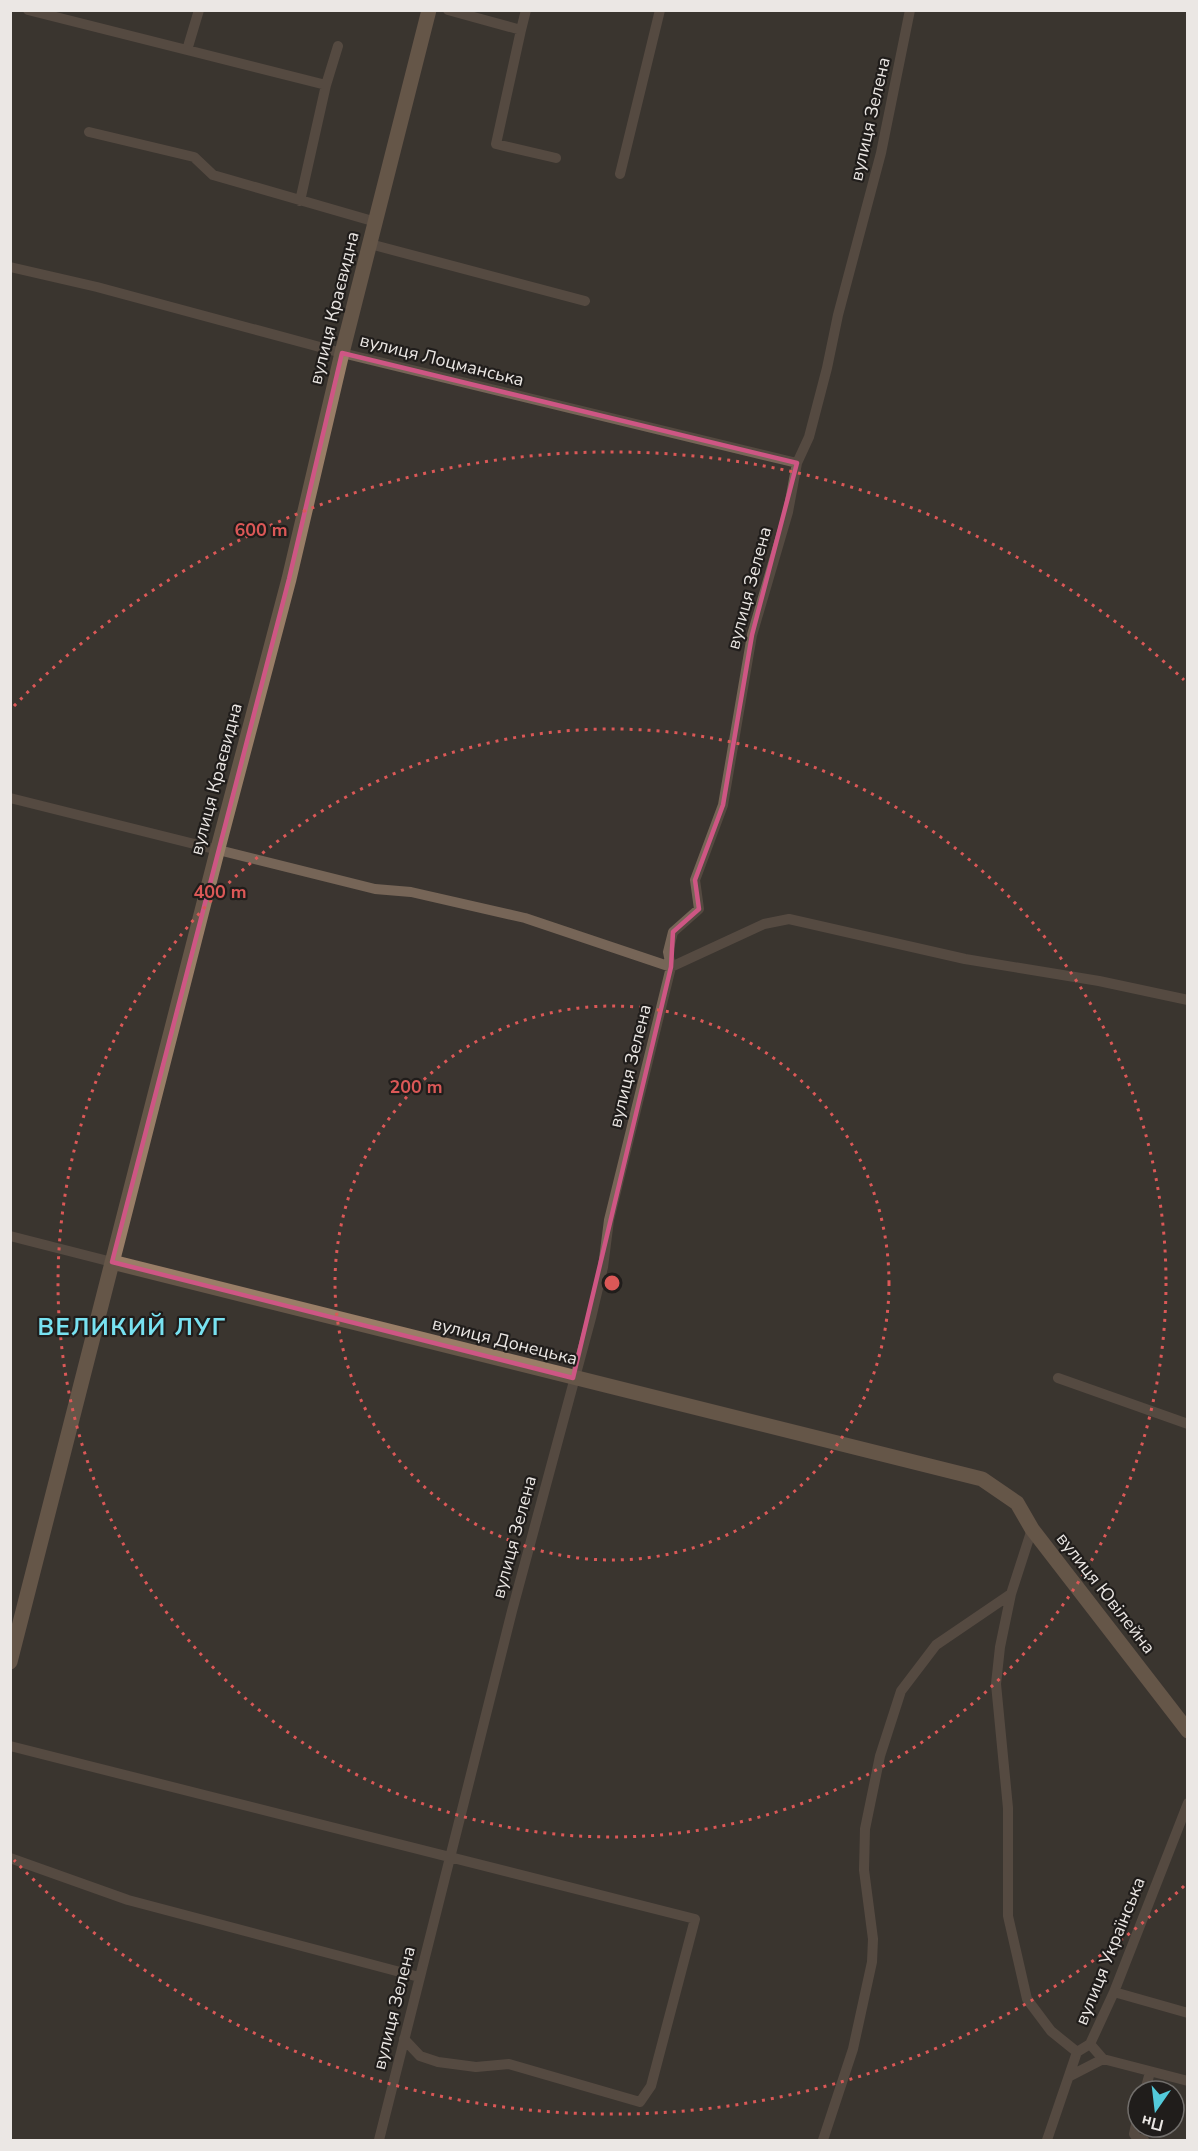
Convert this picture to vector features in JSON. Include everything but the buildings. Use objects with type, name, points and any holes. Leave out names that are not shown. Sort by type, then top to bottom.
[{"type":"street","points":[[28,10],[326,85]]},
{"type":"street","points":[[188,50],[199,10]]},
{"type":"street","name":"вулиця Краєвидна","points":[[10,1662],[289,579],[342,353],[429,10]]},
{"type":"street","points":[[448,10],[521,30]]},
{"type":"street","points":[[526,10],[496,144],[556,158]]},
{"type":"street","points":[[620,174],[660,10]]},
{"type":"street","name":"вулиця Зелена","points":[[379,2140],[573,1378],[591,1318],[603,1267],[609,1220],[671,967],[669,952],[673,932],[699,909],[695,880],[723,805],[752,635],[788,512],[797,463],[809,437],[837,315],[878,164],[910,10]]},
{"type":"street","points":[[300,201],[326,85],[338,46]]},
{"type":"street","points":[[89,132],[194,157],[213,175],[376,222]]},
{"type":"street","points":[[370,244],[585,301]]},
{"type":"street","name":"вулиця Лоцманська","points":[[10,267],[97,287],[342,353],[797,463]]},
{"type":"street","points":[[10,798],[218,848],[369,888],[411,892],[535,920],[671,967],[764,924],[789,919],[965,959],[1099,981],[1188,1000]]},
{"type":"street","name":"вулиця Донецька","points":[[10,1236],[990,1483]]},
{"type":"street","points":[[1058,1378],[1188,1424]]},
{"type":"street","name":"вулиця Ювілейна","points":[[990,1483],[1017,1503],[1032,1529],[1188,1731]]},
{"type":"street","points":[[1032,1529],[1011,1594],[1000,1647],[996,1684],[1008,1809],[1008,1916],[1028,1999],[1051,2031],[1077,2052],[1047,2140]]},
{"type":"street","points":[[823,2140],[853,2049],[872,1962],[873,1939],[864,1870],[865,1829],[880,1756],[901,1691],[936,1645],[1011,1594]]},
{"type":"street","points":[[10,1746],[695,1919],[651,2086],[640,2102],[509,2064],[463,2067],[438,2062],[420,2056],[404,2039]]},
{"type":"street","name":"вулиця Українська","points":[[1077,2052],[1090,2044],[1114,1992],[1188,1803]]},
{"type":"street","points":[[10,1858],[128,1899],[419,1977]]},
{"type":"street","points":[[1114,1992],[1188,2013]]},
{"type":"street","points":[[1090,2044],[1103,2059],[1188,2081]]},
{"type":"street","points":[[1070,2076],[1103,2059]]},
{"type":"street","points":[[1148,2079],[1150,2072]]},
{"type":"highlighted area","points":[[342,353],[797,463],[752,635],[723,805],[695,880],[699,909],[673,932],[671,967],[573,1378],[112,1262],[289,579]]},
{"type":"district","name":"ВЕЛИКИЙ ЛУГ","points":[[132,1327]]}]
